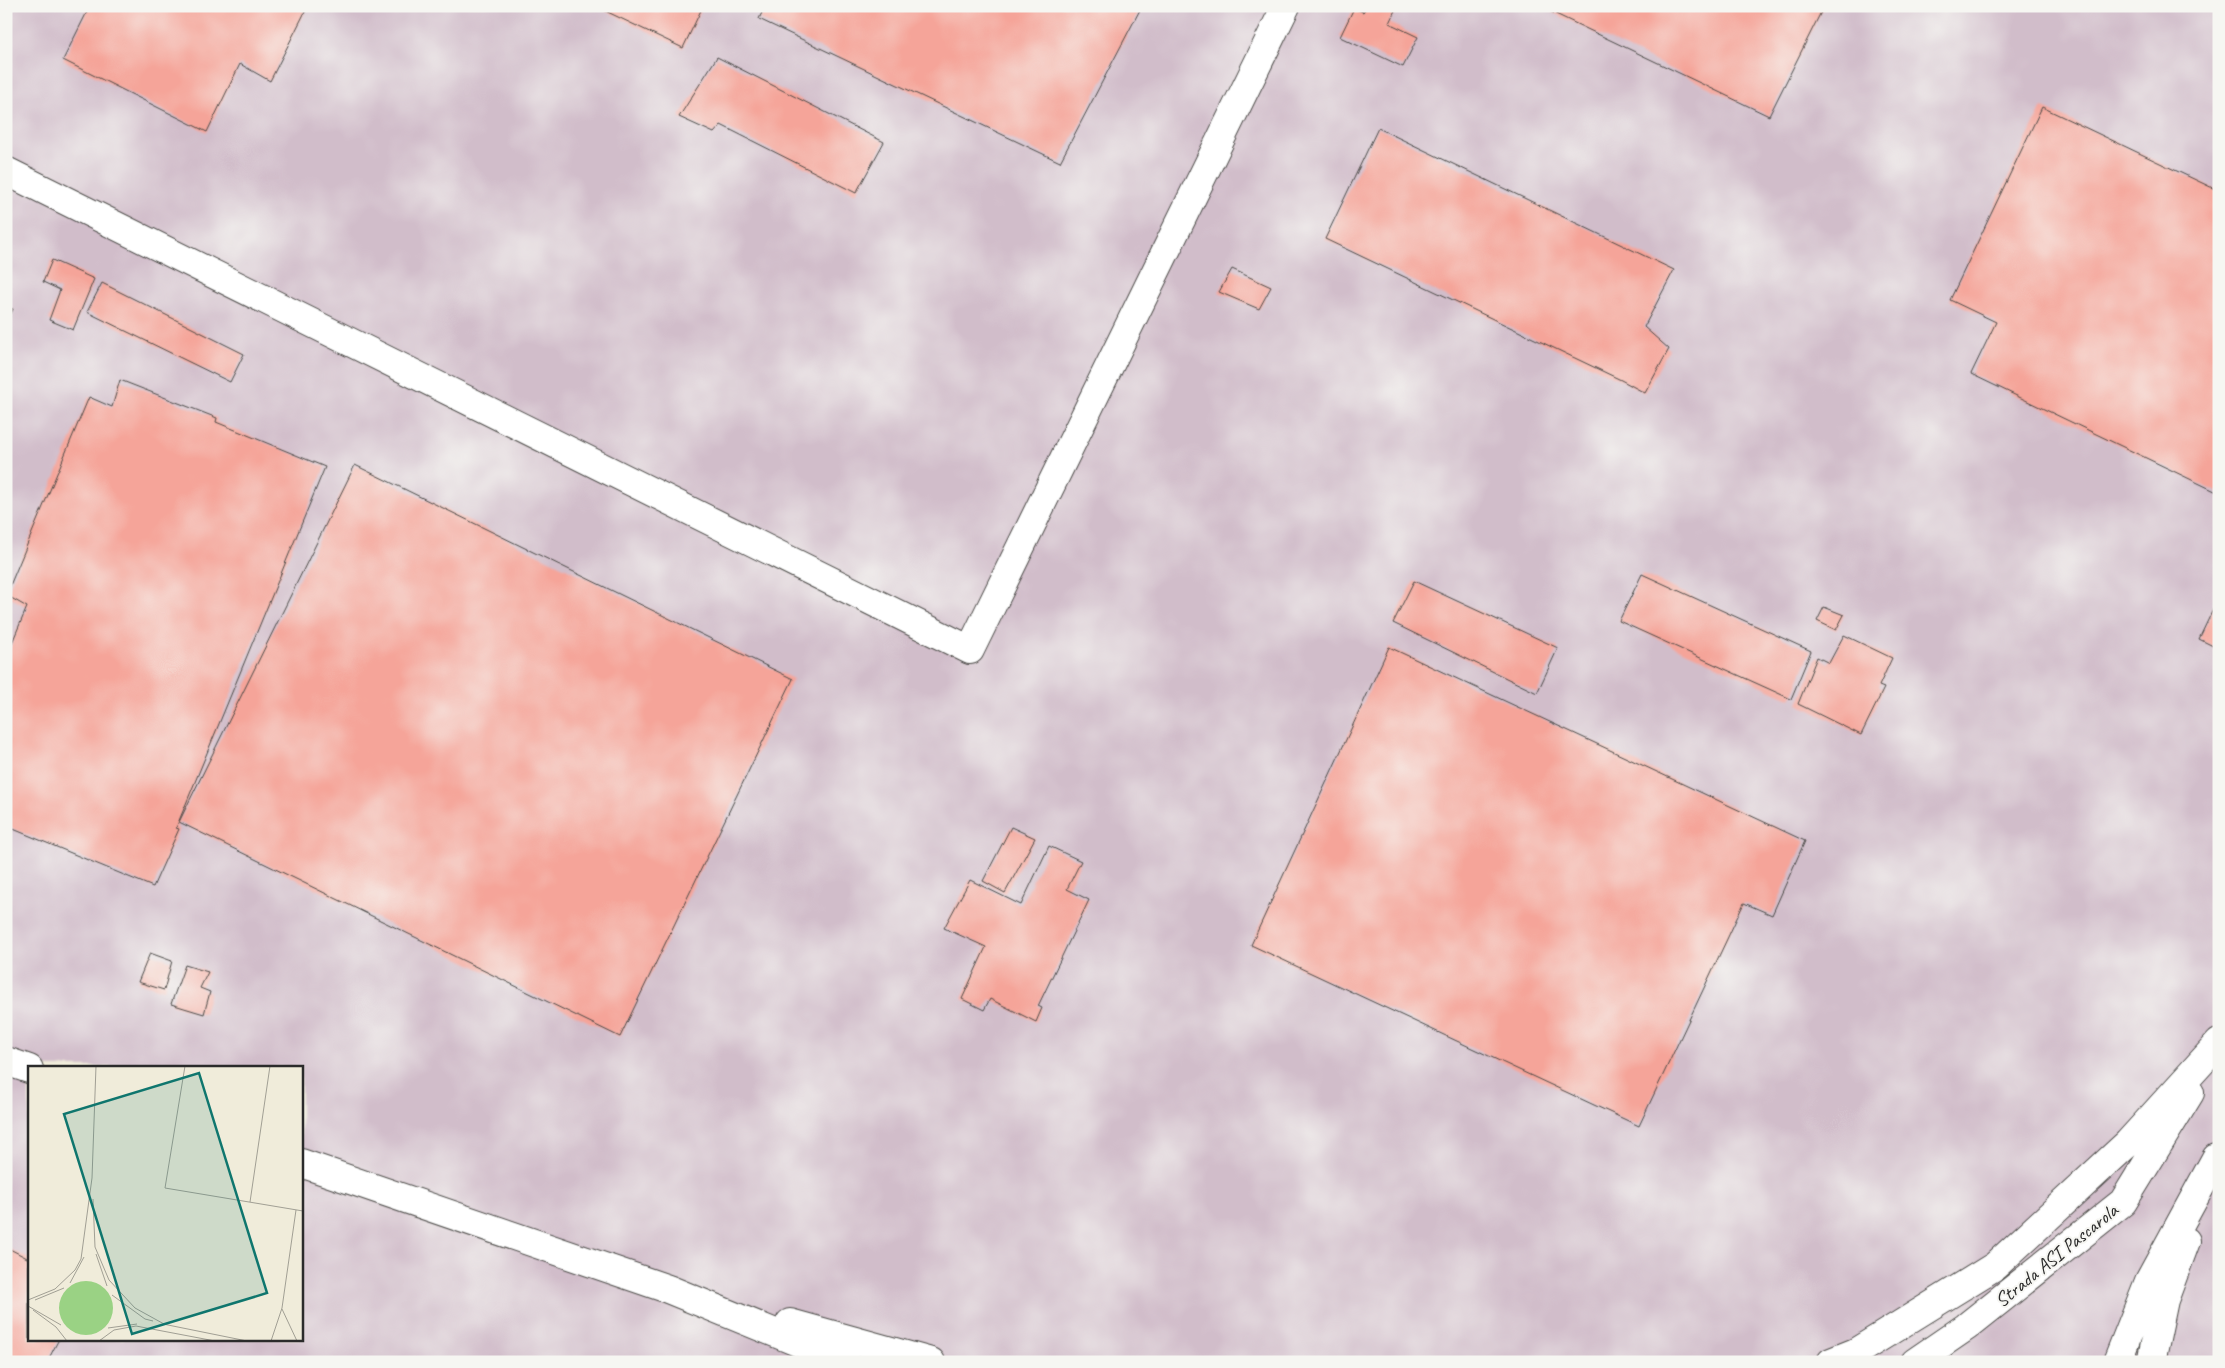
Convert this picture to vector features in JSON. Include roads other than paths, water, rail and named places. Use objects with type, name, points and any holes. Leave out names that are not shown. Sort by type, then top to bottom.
[{"type":"street","points":[[6,171],[970,650],[1286,6]]},
{"type":"street","points":[[1831,1362],[1856,1352],[1995,1266],[2128,1143],[2219,1043]]},
{"type":"street","name":"Strada ASI Pascarola","points":[[1915,1362],[1966,1327],[2122,1202],[2219,1047]]},
{"type":"street","points":[[6,1061],[28,1069]]},
{"type":"street","points":[[2117,1362],[2149,1281],[2217,1155]]},
{"type":"street","points":[[2151,1362],[2164,1300],[2217,1155]]},
{"type":"street","points":[[302,1163],[668,1289],[846,1362]]},
{"type":"street","points":[[668,1289],[931,1362]]}]
